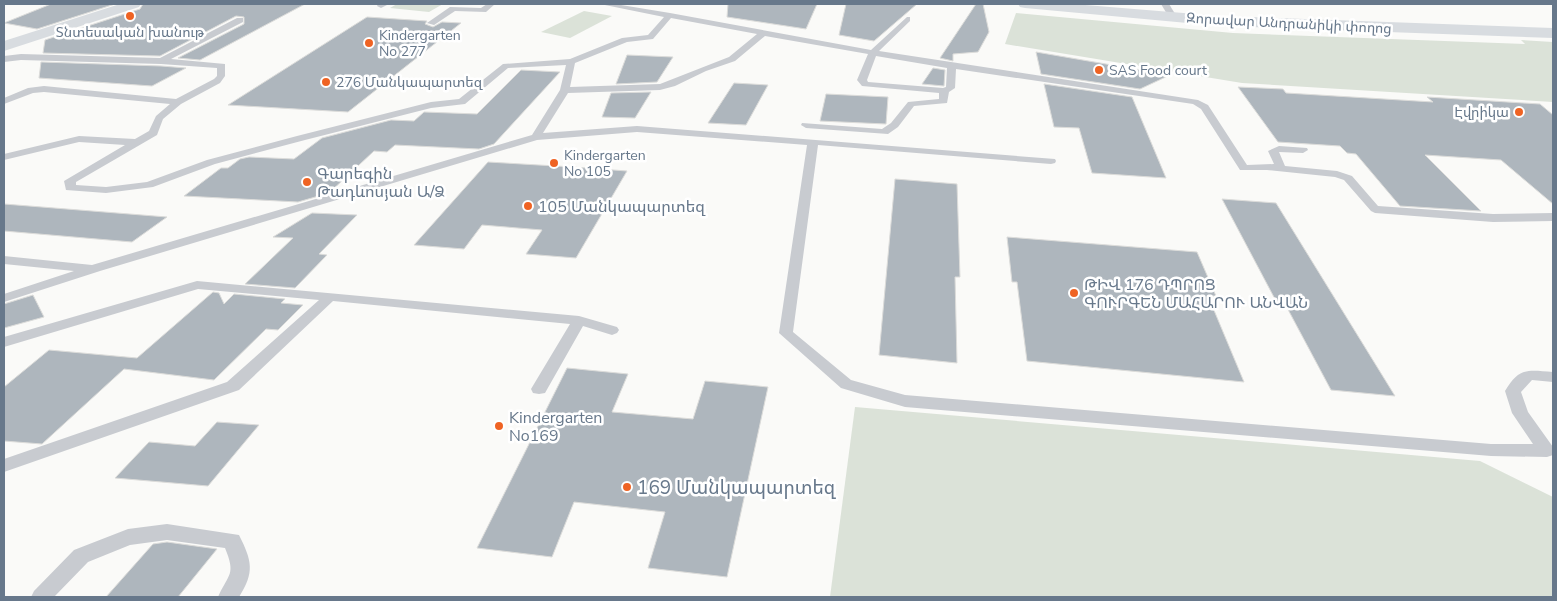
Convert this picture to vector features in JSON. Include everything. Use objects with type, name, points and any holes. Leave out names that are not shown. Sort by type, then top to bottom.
[{"type":"main road","points":[[4,42],[124,4]]},
{"type":"main road","points":[[4,46],[134,4]]},
{"type":"main road","name":"Զորավար Անդրանիկի փողոց","points":[[1025,4],[1553,33]]},
{"type":"main road","name":"Զորավար Անդրանիկի փողոց","points":[[1097,4],[1215,15],[1553,27]]},
{"type":"lane","points":[[431,23],[452,9],[483,10],[491,4]]},
{"type":"lane","points":[[604,4],[873,53],[1196,102],[1205,107],[1244,168],[1281,168],[1337,174],[1348,178],[1376,209],[1493,218],[1553,218]]},
{"type":"lane","points":[[4,59],[21,57],[161,61],[222,66],[221,76],[217,81],[178,102],[159,118],[152,133],[70,181],[70,188],[106,190],[149,185],[211,162],[431,105],[462,102],[506,66],[571,62],[625,40],[650,37],[670,15]]},
{"type":"lane","points":[[907,19],[873,53],[862,80],[864,84],[944,91],[950,88],[952,65]]},
{"type":"lane","points":[[161,61],[240,20]]},
{"type":"lane","points":[[565,90],[660,87],[672,84],[703,68],[732,59],[763,33]]},
{"type":"lane","points":[[4,65],[21,57]]},
{"type":"lane","points":[[536,137],[565,90],[571,62]]},
{"type":"lane","points":[[4,101],[31,90],[44,89],[178,102]]},
{"type":"lane","points":[[806,125],[884,132],[893,128],[903,116],[906,108],[912,104],[944,102],[944,91]]},
{"type":"lane","points":[[4,298],[95,268],[536,137],[637,129],[1051,161]]},
{"type":"lane","points":[[4,157],[79,139],[134,142]]},
{"type":"lane","points":[[813,142],[786,333],[846,384],[905,401],[1491,450],[1550,452]]},
{"type":"lane","points":[[1281,168],[1274,151],[1279,149],[1303,150]]},
{"type":"lane","points":[[4,260],[95,268]]},
{"type":"lane","points":[[4,342],[197,285],[579,320],[612,330]]},
{"type":"lane","points":[[4,466],[233,386],[330,297]]},
{"type":"lane","points":[[539,389],[579,320]]},
{"type":"lane","points":[[1550,452],[1520,413],[1513,391],[1528,375],[1553,376]]},
{"type":"lane","points":[[41,597],[82,556],[128,537],[167,532],[232,541],[241,563],[241,577],[228,597]]},
{"type":"shaded area","points":[[397,4],[443,4],[429,12],[390,8]]},
{"type":"shaded area","points":[[584,11],[612,16],[570,38],[541,32]]},
{"type":"shaded area","points":[[1016,13],[1233,33],[1525,44],[1521,40],[1553,42],[1553,102],[1242,83],[1005,44]]},
{"type":"shaded area","points":[[855,407],[1480,461],[1553,497],[1553,597],[830,597]]},
{"type":"building","points":[[51,4],[115,4],[37,29],[4,23]]},
{"type":"building","points":[[143,4],[305,4],[200,60],[178,58],[244,24],[244,17],[236,16],[160,56],[43,53],[45,40],[140,9]]},
{"type":"building","points":[[728,4],[817,4],[806,29],[727,17]]},
{"type":"building","points":[[846,4],[917,4],[874,41],[839,35]]},
{"type":"building","points":[[976,4],[983,4],[989,32],[978,52],[953,54],[953,61],[940,58]]},
{"type":"building","points":[[367,17],[427,21],[425,24],[433,27],[442,22],[461,23],[348,112],[228,105]]},
{"type":"building","points":[[1036,52],[1170,75],[1140,89],[1041,74]]},
{"type":"building","points":[[627,55],[673,57],[657,82],[616,84]]},
{"type":"building","points":[[41,62],[186,68],[152,86],[39,78]]},
{"type":"building","points":[[933,68],[945,70],[944,86],[922,84]]},
{"type":"building","points":[[521,70],[560,72],[494,144],[479,149],[395,145],[387,152],[374,151],[329,193],[298,202],[184,196],[221,168],[228,168],[240,159],[249,157],[294,159],[322,138],[391,120],[414,121],[424,112],[477,114]]},
{"type":"building","points":[[734,83],[768,85],[746,125],[708,123]]},
{"type":"building","points":[[1044,84],[1132,97],[1166,178],[1092,173],[1079,128],[1054,127]]},
{"type":"building","points":[[1238,87],[1283,89],[1286,93],[1433,102],[1427,97],[1540,104],[1553,115],[1553,204],[1501,160],[1425,155],[1481,211],[1400,206],[1356,154],[1347,153],[1340,146],[1278,142]]},
{"type":"building","points":[[651,92],[635,118],[602,117],[611,93]]},
{"type":"building","points":[[826,94],[888,97],[886,124],[820,121]]},
{"type":"building","name":"105 Մանկապարտեզ","points":[[488,162],[627,171],[576,258],[526,254],[542,230],[482,225],[464,249],[414,245]]},
{"type":"building","points":[[895,179],[957,184],[960,277],[955,277],[957,363],[879,355]]},
{"type":"building","points":[[1222,199],[1276,203],[1395,396],[1331,390],[1284,302],[1276,301]]},
{"type":"building","points":[[4,204],[167,217],[132,242],[4,231]]},
{"type":"building","points":[[312,213],[357,215],[319,254],[327,255],[295,288],[245,284],[293,238],[273,237]]},
{"type":"building","points":[[1007,237],[1197,252],[1216,296],[1208,296],[1244,382],[1027,361],[1017,282],[1012,282]]},
{"type":"building","points":[[213,292],[219,293],[224,304],[234,294],[285,299],[281,303],[303,305],[278,330],[266,329],[214,380],[124,369],[42,444],[4,441],[4,387],[49,350],[137,358]]},
{"type":"building","points":[[33,295],[44,317],[4,328],[4,304]]},
{"type":"building","name":"169 Մանկապարտեզ","points":[[567,368],[628,374],[612,412],[693,419],[705,381],[768,387],[727,577],[648,568],[665,512],[574,502],[552,557],[477,548]]},
{"type":"building","points":[[217,422],[259,425],[208,486],[115,478],[149,442],[195,446]]},
{"type":"building","points":[[167,542],[217,549],[178,597],[106,597],[153,544]]},
{"type":"place","name":"Տնտեսական խանութ","points":[[130,16]]},
{"type":"place","name":"Kindergarten No 277","points":[[369,43]]},
{"type":"place","name":"SAS Food court","points":[[1099,70]]},
{"type":"place","name":"276 Մանկապարտեզ","points":[[326,82]]},
{"type":"place","name":"Էվրիկա","points":[[1519,112]]},
{"type":"place","name":"Kindergarten No 105","points":[[554,163]]},
{"type":"place","name":"Գարեգին Թադևոսյան Ա/Ձ","points":[[307,182]]},
{"type":"place","name":"105 Մանկապարտեզ","points":[[528,206]]},
{"type":"place","name":"ԹԻՎ 176 ԴՊՐՈՑ ԳՈՒՐԳԵՆ ՄԱՀԱՐՈՒ ԱՆՎԱՆ","points":[[1074,293]]},
{"type":"place","name":"Kindergarten No169","points":[[499,426]]},
{"type":"place","name":"169 Մանկապարտեզ","points":[[627,487]]}]
